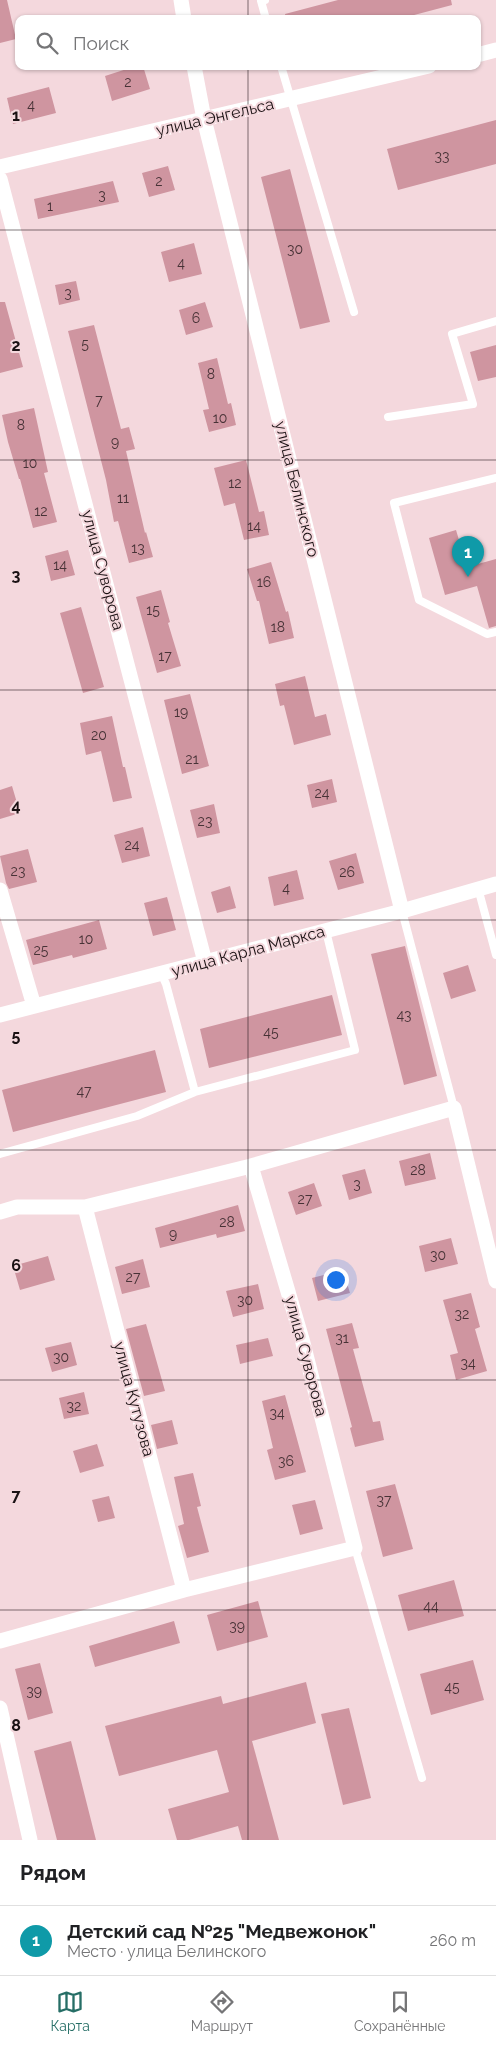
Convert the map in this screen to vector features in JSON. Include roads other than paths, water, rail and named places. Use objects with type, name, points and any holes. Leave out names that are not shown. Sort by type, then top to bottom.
[{"type":"street","points":[[181,0],[183,15]]},
{"type":"street","points":[[481,54],[496,50]]},
{"type":"street","name":"улица Белинского","points":[[195,70],[204,119],[402,910]]},
{"type":"street","name":"улица Энгельса","points":[[0,167],[412,70]]},
{"type":"street","name":"улица Суворова","points":[[0,179],[205,962]]},
{"type":"street","name":"улица Карла Маркса","points":[[0,1015],[326,931],[496,884]]},
{"type":"street","points":[[0,890],[34,1006]]},
{"type":"street","points":[[0,1212],[17,1207],[85,1207],[251,1166],[454,1108],[496,1281]]},
{"type":"street","name":"улица Суворова","points":[[251,1166],[302,1338],[355,1548]]},
{"type":"street","name":"улица Кутузова","points":[[85,1207],[184,1590]]},
{"type":"street","points":[[0,1641],[184,1590],[355,1548]]},
{"type":"street","points":[[0,1708],[30,1840]]},
{"type":"lane","points":[[265,0],[261,1],[265,15]]},
{"type":"lane","points":[[281,70],[354,312]]},
{"type":"lane","points":[[388,417],[472,404],[452,334],[496,321]]},
{"type":"lane","points":[[496,478],[394,503],[419,600],[487,634],[496,632]]},
{"type":"lane","points":[[478,888],[496,955]]},
{"type":"lane","points":[[402,910],[454,1108]]},
{"type":"lane","points":[[0,1154],[137,1116],[195,1092],[355,1050],[326,931]]},
{"type":"lane","points":[[162,973],[195,1092]]},
{"type":"lane","points":[[355,1548],[422,1778]]},
{"type":"place","name":"Детский сад №25 \"Медвежонок\"","points":[[468,577]]}]
